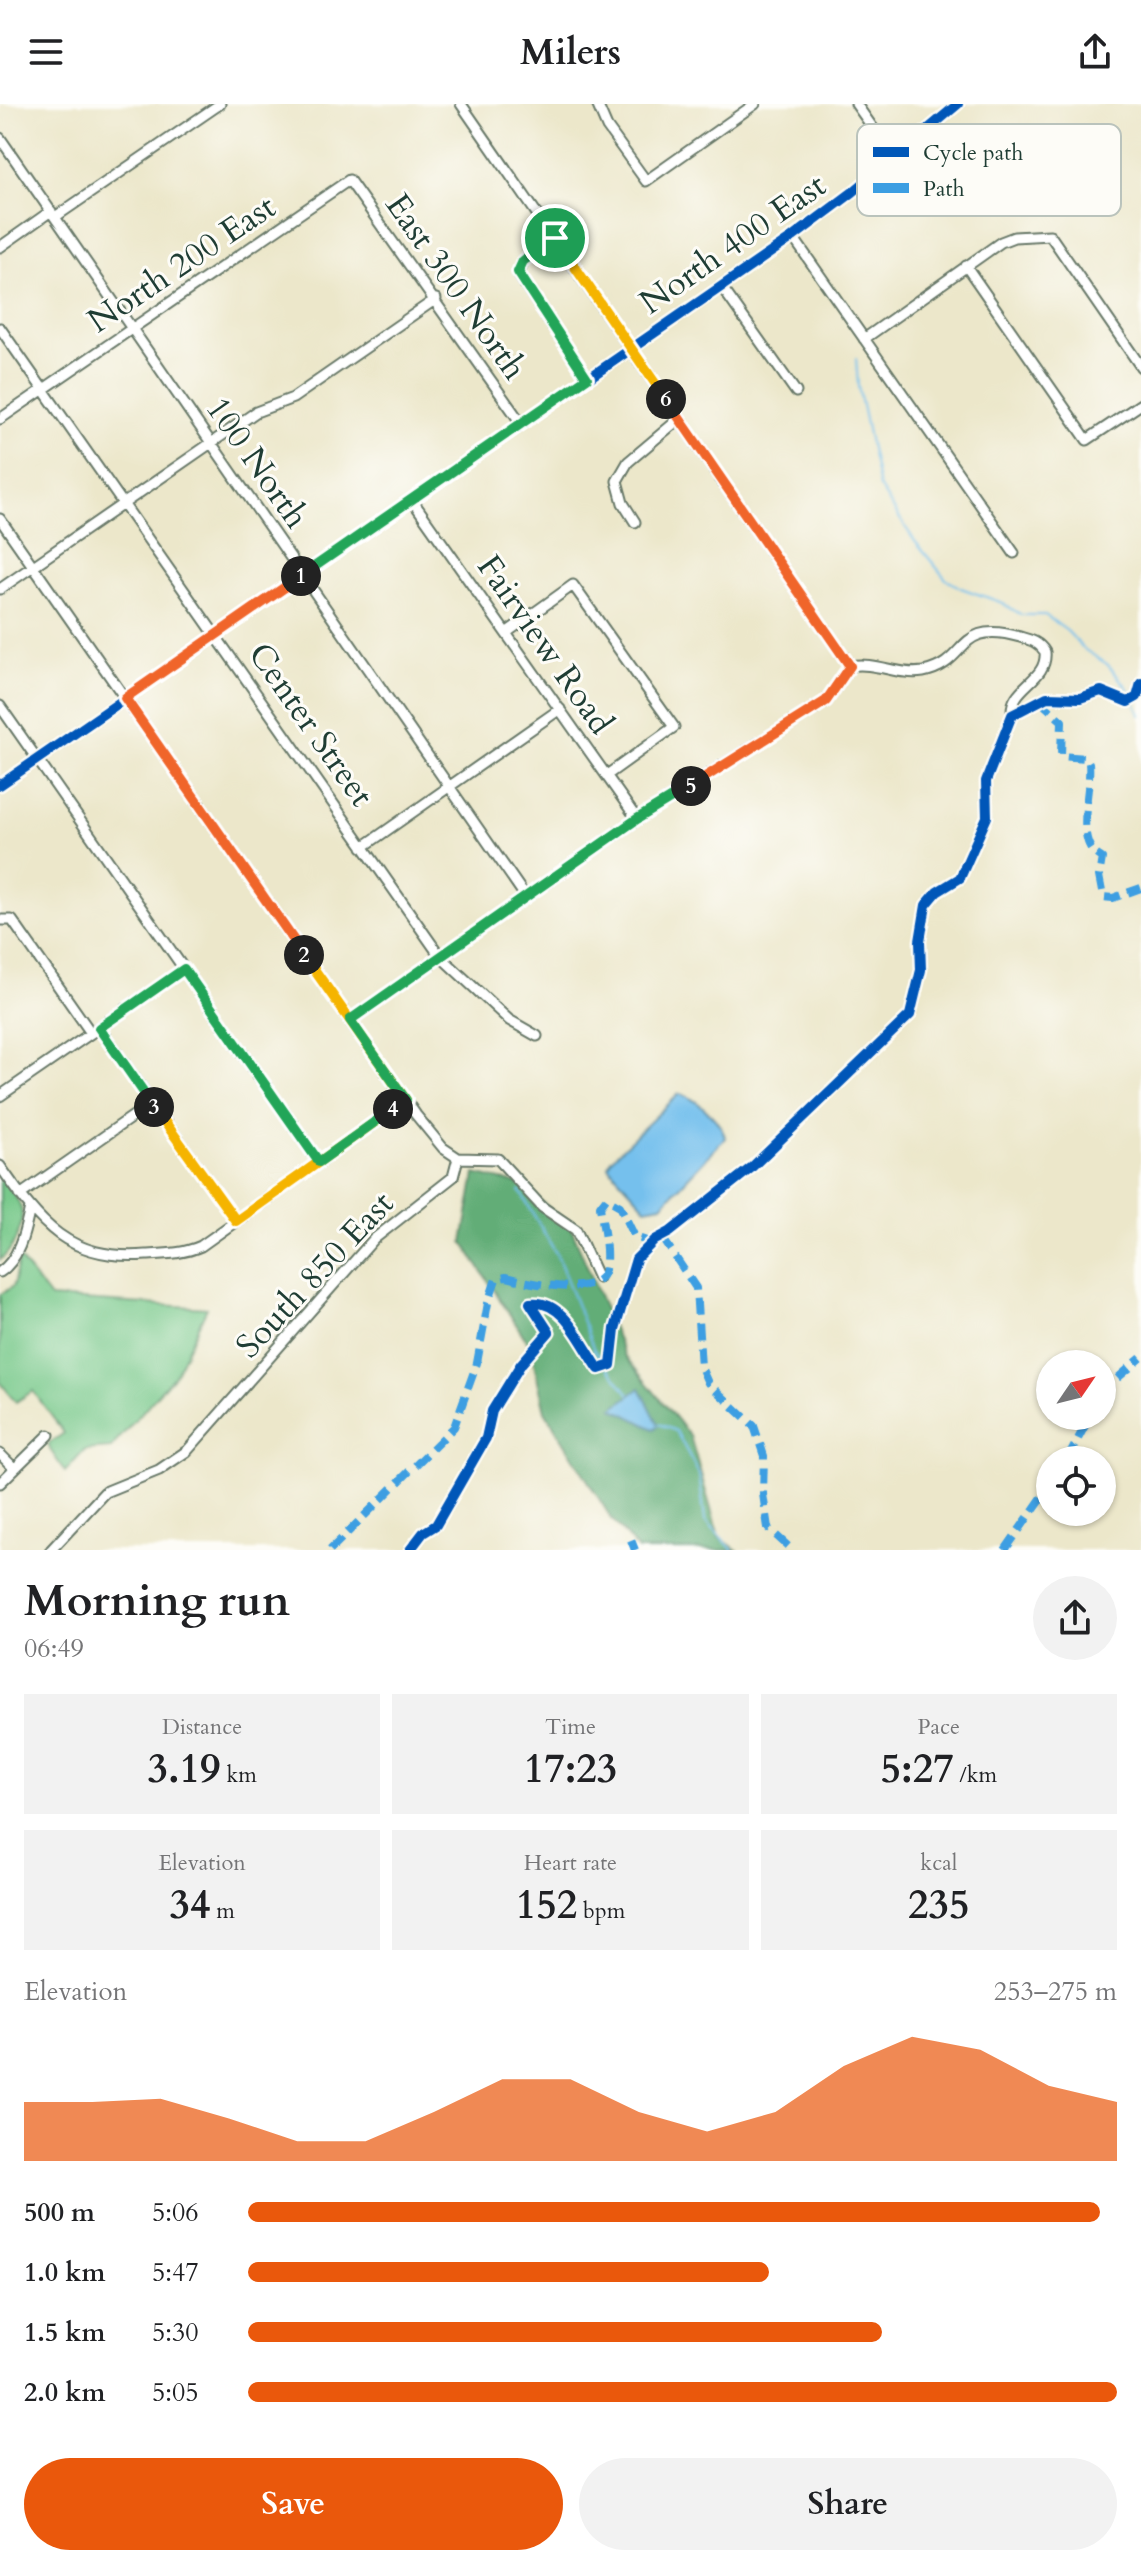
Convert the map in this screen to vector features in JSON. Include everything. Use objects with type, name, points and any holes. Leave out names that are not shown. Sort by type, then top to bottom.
[{"type":"street","points":[[0,247],[220,104]]},
{"type":"street","points":[[461,104],[850,666]]},
{"type":"street","points":[[597,104],[607,127],[646,181],[755,104]]},
{"type":"street","points":[[856,104],[870,124]]},
{"type":"street","name":"North 400 East","points":[[934,124],[958,104]]},
{"type":"street","name":"100 North","points":[[0,138],[525,896]]},
{"type":"street","name":"East 300 North","points":[[349,180],[521,423]]},
{"type":"street","name":"North 200 East","points":[[0,419],[349,180]]},
{"type":"street","name":"North 400 East","points":[[0,785],[793,237],[857,187]]},
{"type":"street","points":[[864,339],[1001,242],[1014,237],[1050,235],[1141,367]]},
{"type":"street","points":[[793,237],[1014,553]]},
{"type":"street","points":[[555,238],[525,259],[519,268],[522,281],[587,378]]},
{"type":"street","points":[[966,266],[1087,440],[1141,404]]},
{"type":"street","points":[[721,286],[796,392]]},
{"type":"street","points":[[0,589],[256,412],[293,398],[436,299]]},
{"type":"street","name":"Center Street","points":[[0,328],[440,956],[509,1020],[537,1036]]},
{"type":"street","points":[[635,522],[623,503],[617,481],[628,462],[679,419]]},
{"type":"street","name":"Fairview Road","points":[[412,500],[637,819]]},
{"type":"street","points":[[0,519],[406,1100],[443,1148],[458,1158],[481,1156],[498,1159],[542,1207],[576,1230],[598,1278]]},
{"type":"street","points":[[506,633],[573,585],[674,727],[607,775]]},
{"type":"street","points":[[350,1020],[637,819],[826,701],[850,666],[865,664],[898,671],[928,671],[977,633],[988,630],[1034,641],[1045,652],[1044,665],[1013,699],[1012,715]]},
{"type":"street","points":[[0,706],[319,1162]]},
{"type":"street","points":[[363,847],[560,709]]},
{"type":"street","points":[[0,920],[12,920],[152,1103],[236,1221]]},
{"type":"street","points":[[0,1096],[184,969]]},
{"type":"street","points":[[0,1166],[30,1208],[62,1239],[86,1250],[109,1255],[186,1252],[236,1221],[406,1100]]},
{"type":"street","points":[[20,1195],[152,1103]]},
{"type":"street","name":"South 850 East","points":[[51,1550],[105,1492],[159,1470],[187,1451],[374,1239],[453,1177],[458,1158]]},
{"type":"street","points":[[0,1272],[7,1267],[22,1238],[30,1208]]},
{"type":"street","points":[[0,1483],[49,1435]]},
{"type":"street","points":[[0,1454],[14,1468]]},
{"type":"green space","points":[[475,1174],[519,1184],[570,1225],[624,1355],[690,1436],[719,1537],[737,1550],[638,1550],[611,1518],[545,1411],[530,1346],[463,1242]]},
{"type":"green space","points":[[0,1175],[17,1200],[22,1215],[17,1237],[0,1260]]},
{"type":"green space","points":[[19,1258],[50,1298],[207,1308],[176,1373],[111,1448],[85,1450],[65,1472],[47,1445],[64,1433],[33,1391],[16,1402],[0,1382],[0,1295],[13,1286]]},
{"type":"water","points":[[679,1094],[692,1099],[707,1111],[725,1138],[662,1205],[646,1208],[608,1166],[611,1159]]},
{"type":"water","points":[[640,1388],[659,1425],[654,1429],[613,1408]]},
{"type":"waterway","points":[[856,358],[858,386],[879,487],[914,540],[946,579],[961,588],[1000,602],[1022,615],[1045,615],[1067,631],[1085,650],[1107,664],[1127,687],[1141,715]]},
{"type":"waterway","points":[[520,1191],[557,1255],[594,1350],[629,1394]]},
{"type":"waterway","points":[[659,1424],[676,1431],[699,1474],[705,1520],[733,1550]]},
{"type":"marked path","points":[[1039,700],[1062,721],[1061,756],[1086,758],[1089,763],[1085,829],[1093,851],[1102,858],[1099,876],[1103,897],[1113,898],[1141,888]]},
{"type":"marked path","points":[[330,1550],[454,1427],[477,1363],[488,1303],[496,1279],[506,1277],[544,1285],[576,1286],[590,1284],[600,1278],[605,1269],[606,1254],[600,1206],[606,1198],[620,1206],[635,1237],[647,1241],[658,1239]]},
{"type":"marked path","points":[[662,1237],[696,1288],[701,1367],[708,1383],[754,1426],[764,1456],[763,1494],[768,1528],[792,1550]]},
{"type":"marked path","points":[[1116,1380],[1141,1358]]},
{"type":"marked path","points":[[1074,1446],[1083,1430]]},
{"type":"marked path","points":[[1005,1550],[1036,1506]]},
{"type":"marked path","points":[[631,1540],[635,1550]]},
{"type":"cycle path","points":[[934,124],[958,104]]},
{"type":"cycle path","points":[[0,785],[793,237],[857,189]]},
{"type":"cycle path","points":[[410,1550],[423,1533],[436,1525],[486,1438],[492,1411],[521,1364],[549,1332],[530,1303],[542,1303],[562,1316],[599,1369],[611,1365],[615,1329],[636,1259],[655,1240],[670,1232],[751,1168],[910,1015],[921,970],[920,941],[926,905],[937,892],[960,878],[987,817],[986,781],[1012,715],[1047,697],[1080,698],[1101,691],[1128,702],[1137,697],[1141,683]]},
{"type":"route","points":[[555,238],[523,261],[518,272],[587,378],[125,698],[214,826],[406,1100],[319,1162],[236,1221],[99,1028],[184,969],[319,1162],[406,1100],[350,1020],[637,819],[826,701],[845,678],[850,666],[555,238]]}]
